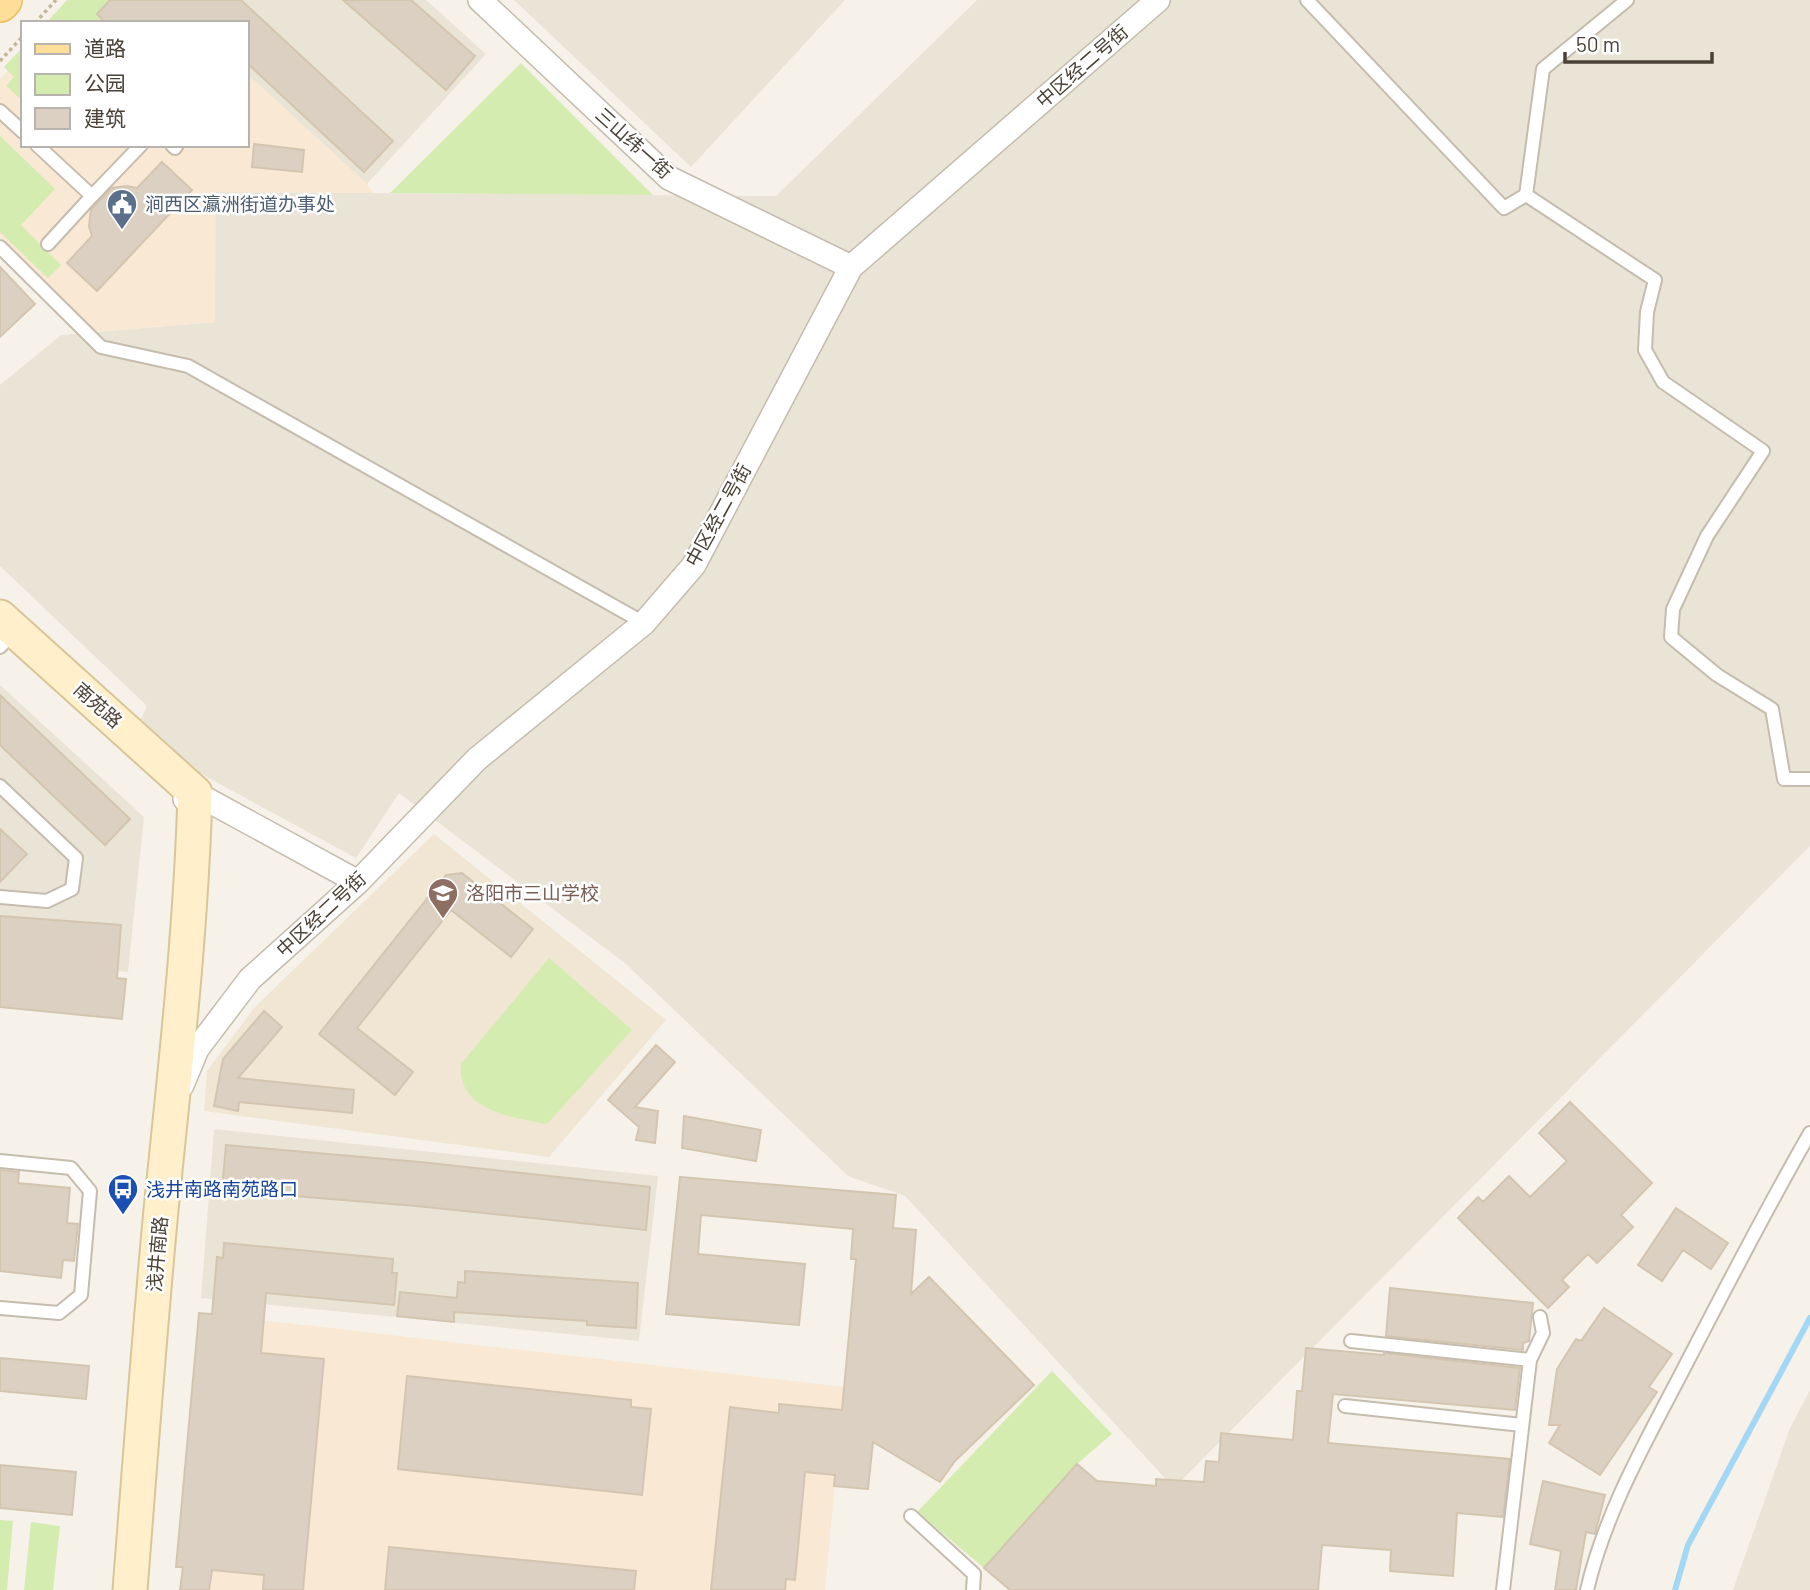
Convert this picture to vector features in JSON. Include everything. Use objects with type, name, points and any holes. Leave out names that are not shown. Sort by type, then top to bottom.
[{"type":"street","name":"三山纬一街","points":[[480,0],[669,178],[851,267]]},
{"type":"street","name":"中区经二号街","points":[[173,1107],[197,1049],[250,979],[354,885],[477,759],[644,623],[694,565],[851,267],[1158,0]]},
{"type":"street","name":"南苑路","points":[[4,635],[190,800]]},
{"type":"street","points":[[190,800],[354,885]]},
{"type":"street","name":"浅井南路","points":[[130,1590],[161,1210],[173,1107],[190,800]]},
{"type":"street","name":"浅井南路","points":[[109,1590],[190,800]]},
{"type":"lane","points":[[1307,0],[1504,208],[1526,195]]},
{"type":"lane","points":[[1526,195],[1543,69],[1628,0]]},
{"type":"lane","points":[[0,111],[21,130]]},
{"type":"lane","points":[[39,147],[92,196]]},
{"type":"lane","points":[[48,244],[139,147]]},
{"type":"lane","points":[[1526,195],[1655,280],[1647,312],[1645,350],[1663,382],[1763,451],[1707,536],[1673,609],[1671,637],[1717,675],[1772,709],[1784,779],[1810,779]]},
{"type":"lane","points":[[0,247],[101,347],[188,366],[644,623]]},
{"type":"lane","points":[[0,786],[76,858],[72,889],[47,901],[0,897]]},
{"type":"lane","points":[[1587,1590],[1594,1558],[1640,1452],[1768,1205],[1810,1133]]},
{"type":"lane","points":[[0,1161],[71,1168],[90,1191],[81,1295],[59,1313],[0,1308]]},
{"type":"lane","points":[[1503,1590],[1530,1360],[1543,1333],[1540,1317]]},
{"type":"lane","points":[[1351,1340],[1530,1360]]},
{"type":"lane","points":[[1345,1406],[1522,1425]]},
{"type":"lane","points":[[911,1516],[974,1574],[972,1590]]},
{"type":"path","points":[[37,21],[56,0]]},
{"type":"path","points":[[0,61],[21,38]]},
{"type":"shaded area","points":[[165,0],[426,0],[486,54],[367,184],[248,75],[248,21]]},
{"type":"shaded area","points":[[514,0],[845,0],[691,167]]},
{"type":"shaded area","points":[[977,0],[1810,0],[1810,846],[1174,1488],[905,1196],[848,1176],[626,964],[399,793],[356,858],[133,737],[147,706],[0,566],[0,385],[61,335],[215,322],[215,192],[776,196]]},
{"type":"shaded area","points":[[21,56],[21,147],[248,147],[248,75],[367,184],[373,193],[216,192],[215,322],[96,332],[0,237],[0,79]]},
{"type":"shaded area","points":[[0,685],[144,817],[128,972],[0,961]]},
{"type":"shaded area","name":"洛阳市三山学校","points":[[434,834],[666,1020],[549,1157],[204,1111],[207,1071],[255,1007]]},
{"type":"shaded area","points":[[214,1129],[658,1176],[639,1341],[201,1298]]},
{"type":"shaded area","points":[[199,1313],[844,1387],[825,1590],[180,1590]]},
{"type":"shaded area","points":[[1810,1390],[1810,1590],[1733,1590],[1790,1428]]},
{"type":"green space","points":[[67,0],[110,0],[97,14],[104,21],[48,21]]},
{"type":"green space","points":[[21,49],[21,99],[6,86],[14,77],[4,67]]},
{"type":"green space","points":[[521,63],[653,195],[390,193]]},
{"type":"green space","points":[[0,136],[55,189],[21,225],[61,265],[48,278],[0,232]]},
{"type":"green space","points":[[549,958],[632,1030],[547,1124],[503,1114],[477,1102],[462,1080],[461,1064]]},
{"type":"green space","points":[[1052,1371],[1112,1434],[1077,1464],[984,1568],[917,1512]]},
{"type":"green space","points":[[0,1520],[13,1521],[7,1590],[0,1590]]},
{"type":"green space","points":[[31,1522],[60,1526],[53,1590],[24,1590]]},
{"type":"building","points":[[110,0],[241,0],[393,141],[364,172],[248,64],[248,21],[104,21],[97,14]]},
{"type":"building","points":[[343,0],[411,0],[475,56],[446,90]]},
{"type":"building","points":[[254,144],[304,150],[302,172],[252,167]]},
{"type":"building","name":"涧西区瀛洲街道办事处","points":[[162,162],[192,190],[97,291],[67,263],[92,236],[89,226],[91,210],[111,188],[137,188]]},
{"type":"building","points":[[0,267],[35,304],[0,337]]},
{"type":"building","points":[[0,695],[130,819],[105,845],[0,745]]},
{"type":"building","points":[[0,829],[27,854],[0,882]]},
{"type":"building","points":[[462,873],[533,929],[511,957],[451,910],[357,1028],[413,1072],[395,1095],[319,1034],[446,875]]},
{"type":"building","points":[[0,916],[121,925],[117,978],[126,979],[122,1019],[0,1007]]},
{"type":"building","points":[[264,1011],[282,1027],[238,1078],[354,1090],[352,1113],[239,1102],[238,1111],[214,1106],[223,1059]]},
{"type":"building","points":[[656,1045],[675,1062],[635,1107],[658,1111],[655,1143],[636,1140],[639,1127],[608,1100]]},
{"type":"building","points":[[1570,1102],[1652,1183],[1621,1215],[1633,1227],[1597,1263],[1588,1254],[1562,1280],[1569,1287],[1548,1308],[1458,1218],[1478,1197],[1483,1202],[1509,1176],[1530,1197],[1567,1161],[1539,1133]]},
{"type":"building","points":[[684,1116],[761,1130],[756,1161],[682,1148]]},
{"type":"building","points":[[226,1145],[420,1162],[650,1187],[646,1230],[416,1206],[222,1190]]},
{"type":"building","points":[[0,1170],[19,1172],[18,1183],[70,1188],[67,1223],[78,1224],[74,1261],[63,1260],[61,1278],[0,1271]]},
{"type":"building","points":[[680,1177],[896,1195],[893,1228],[916,1230],[911,1294],[929,1277],[1034,1385],[955,1461],[940,1482],[873,1442],[868,1489],[834,1486],[835,1475],[805,1472],[795,1580],[786,1579],[785,1590],[711,1590],[730,1407],[779,1413],[779,1404],[842,1410],[856,1259],[851,1259],[853,1229],[701,1215],[698,1254],[805,1264],[799,1325],[666,1314]]},
{"type":"building","points":[[1676,1208],[1728,1243],[1711,1269],[1683,1250],[1662,1281],[1638,1265]]},
{"type":"building","points":[[224,1243],[393,1259],[392,1273],[397,1273],[394,1305],[266,1293],[261,1353],[324,1359],[303,1590],[263,1590],[264,1575],[212,1570],[209,1590],[180,1590],[183,1567],[176,1567],[199,1313],[212,1314],[217,1257],[223,1258]]},
{"type":"building","points":[[465,1271],[638,1283],[636,1328],[587,1325],[587,1321],[454,1312],[454,1322],[397,1316],[400,1292],[457,1298],[458,1282],[465,1283]]},
{"type":"building","points":[[1390,1288],[1533,1303],[1529,1341],[1523,1343],[1523,1350],[1386,1336]]},
{"type":"building","points":[[1604,1308],[1672,1354],[1649,1387],[1657,1392],[1600,1475],[1549,1443],[1560,1425],[1549,1425],[1557,1369],[1576,1339],[1581,1341]]},
{"type":"building","points":[[1306,1348],[1384,1353],[1520,1368],[1515,1410],[1333,1394],[1328,1443],[1510,1459],[1503,1517],[1457,1513],[1453,1576],[1390,1571],[1391,1550],[1322,1545],[1318,1590],[1010,1590],[984,1568],[1077,1464],[1097,1481],[1156,1486],[1156,1479],[1204,1482],[1206,1461],[1219,1462],[1221,1433],[1293,1440],[1297,1391],[1302,1391]]},
{"type":"building","points":[[0,1358],[89,1366],[86,1399],[0,1391]]},
{"type":"building","points":[[407,1376],[631,1400],[631,1407],[651,1409],[642,1495],[398,1469]]},
{"type":"building","points":[[0,1465],[76,1472],[72,1515],[0,1508]]},
{"type":"building","points":[[1543,1481],[1605,1495],[1595,1534],[1586,1532],[1576,1590],[1555,1590],[1561,1551],[1530,1544]]},
{"type":"building","points":[[389,1547],[636,1571],[634,1590],[385,1590]]},
{"type":"waterway","points":[[1675,1590],[1688,1545],[1810,1318]]},
{"type":"place","name":"涧西区瀛洲街道办事处","points":[[122,231]]},
{"type":"place","name":"洛阳市三山学校","points":[[443,920]]},
{"type":"place","name":"浅井南路南苑路口","points":[[123,1216]]}]
